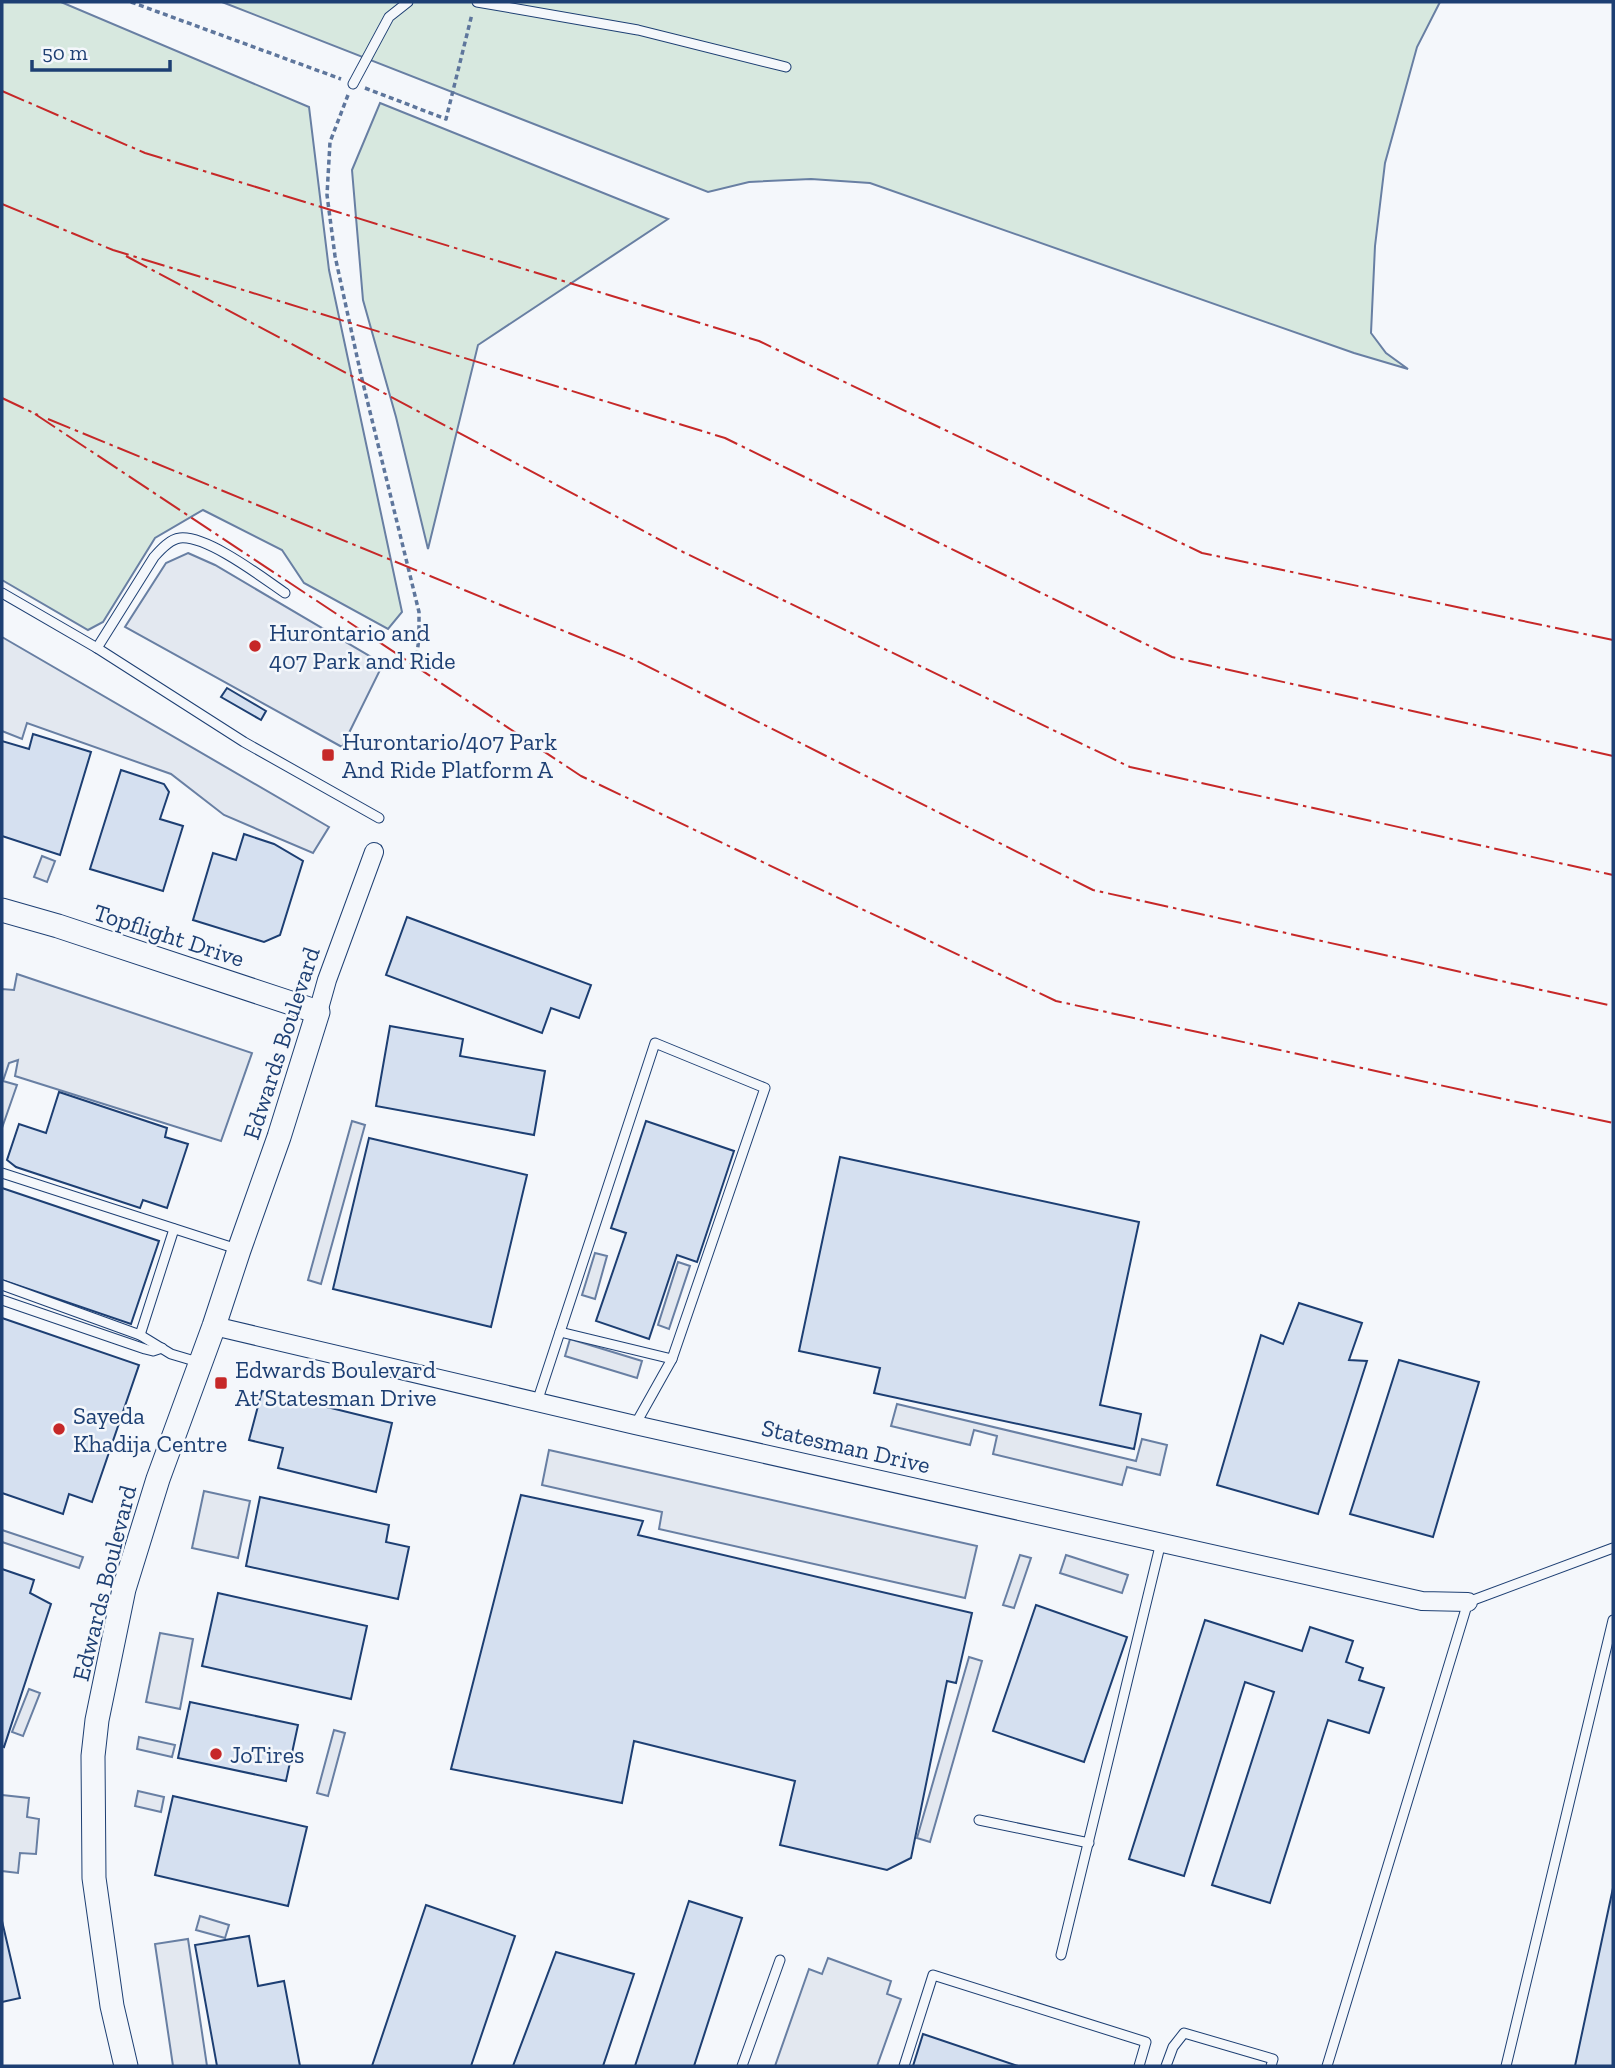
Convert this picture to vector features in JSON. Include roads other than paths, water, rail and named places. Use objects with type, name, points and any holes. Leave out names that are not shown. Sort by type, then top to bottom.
[{"type":"street","name":"Edwards Boulevard","points":[[126,2066],[112,2006],[94,1878],[93,1756],[97,1720],[124,1589],[158,1479],[214,1326],[279,1137],[327,980],[374,852]]},
{"type":"street","name":"Topflight Drive","points":[[2,913],[58,926],[318,1012]]},
{"type":"street","name":"Statesman Drive","points":[[214,1326],[635,1425],[1422,1601],[1468,1602]]},
{"type":"lane","points":[[353,84],[389,16],[408,2]]},
{"type":"lane","points":[[476,2],[638,30],[786,67]]},
{"type":"lane","points":[[97,648],[154,556],[164,545],[180,538],[207,544],[245,565],[285,593]]},
{"type":"lane","points":[[2,593],[97,648],[244,742],[379,818]]},
{"type":"lane","points":[[537,1402],[655,1044],[765,1088],[672,1359],[635,1425]]},
{"type":"lane","points":[[2,1173],[239,1250]]},
{"type":"lane","points":[[140,1335],[174,1229]]},
{"type":"lane","points":[[2,1285],[140,1335],[170,1354],[201,1363]]},
{"type":"lane","points":[[2,1300],[145,1349],[153,1351],[162,1348]]},
{"type":"lane","points":[[560,1332],[672,1359]]},
{"type":"lane","points":[[1061,1955],[1161,1542]]},
{"type":"lane","points":[[1327,2066],[1468,1602],[1613,1548]]},
{"type":"lane","points":[[1506,2066],[1613,1620]]},
{"type":"lane","points":[[979,1820],[1089,1843]]},
{"type":"lane","points":[[742,2066],[780,1960]]},
{"type":"lane","points":[[904,2066],[933,1975],[1146,2042],[1139,2066]]},
{"type":"lane","points":[[1166,2066],[1173,2047],[1184,2033],[1273,2059],[1271,2066]]},
{"type":"place","name":"Hurontario and 407 Park and Ride","points":[[255,646]]},
{"type":"place","name":"Hurontario/407 Park And Ride Platform A","points":[[328,755]]},
{"type":"place","name":"Edwards Boulevard At Statesman Drive","points":[[221,1383]]},
{"type":"place","name":"Sayeda Khadija Centre","points":[[59,1429]]},
{"type":"place","name":"JoTires","points":[[216,1754]]}]
